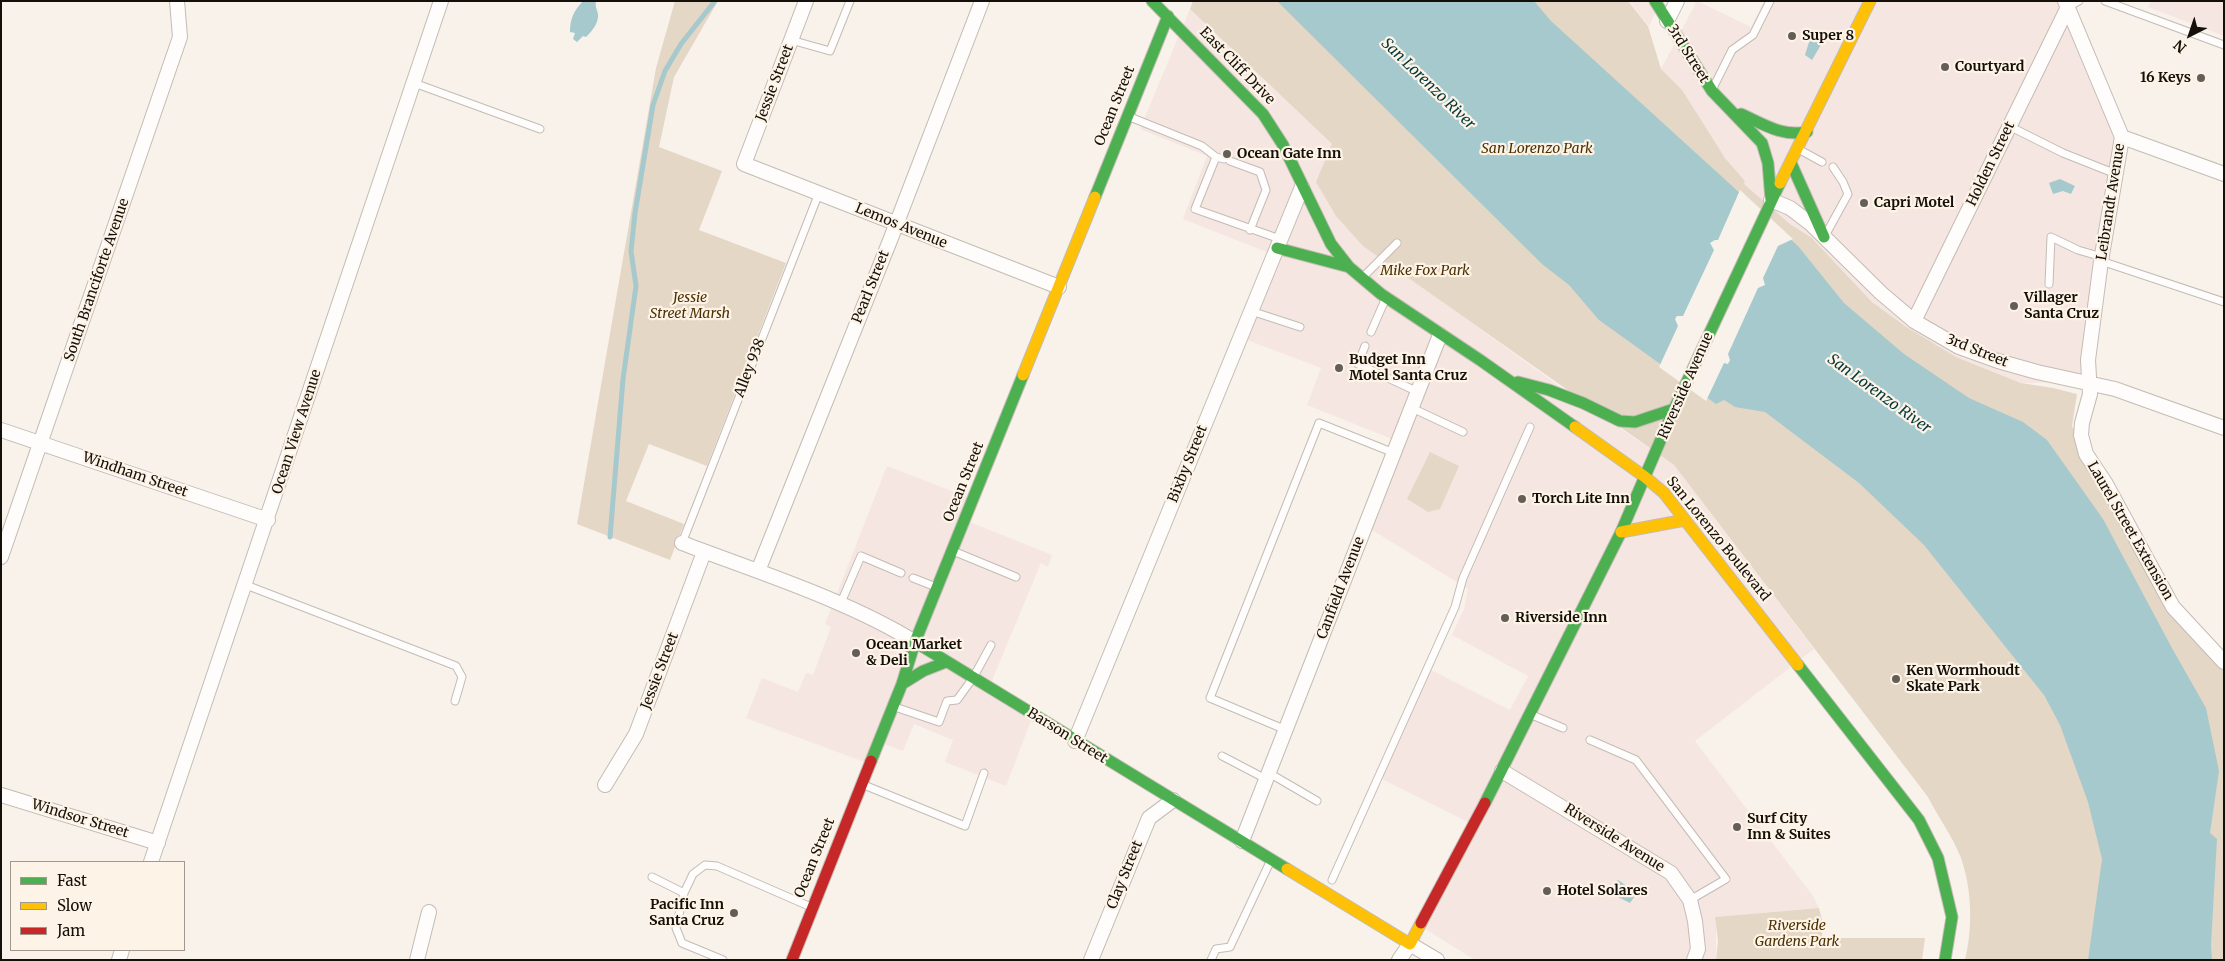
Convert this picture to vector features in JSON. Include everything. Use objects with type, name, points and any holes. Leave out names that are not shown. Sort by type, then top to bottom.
[{"type":"main road","name":"East Cliff Drive","points":[[1152,1],[1263,114],[1283,145],[1302,187]]},
{"type":"main road","name":"3rd Street","points":[[1655,1],[1712,91],[1724,106],[1752,131],[1764,147],[1768,163],[1769,203]]},
{"type":"main road","name":"Riverside Avenue","points":[[1410,944],[1502,770],[1621,532],[1675,407],[1769,203],[1798,149],[1870,1]]},
{"type":"main road","name":"Ocean Street","points":[[792,960],[902,684],[915,642],[1168,16]]},
{"type":"main road","points":[[1724,106],[1783,133],[1800,134],[1806,132]]},
{"type":"main road","points":[[1791,162],[1824,237]]},
{"type":"main road","name":"San Lorenzo Boulevard","points":[[1302,187],[1331,244],[1348,267],[1361,279],[1645,476],[1664,493],[1919,820],[1938,858],[1952,917],[1945,960]]},
{"type":"main road","points":[[1278,244],[1348,267]]},
{"type":"main road","points":[[1509,380],[1549,390],[1583,403],[1620,421],[1635,422],[1648,420],[1675,407]]},
{"type":"main road","points":[[1621,532],[1685,520]]},
{"type":"main road","name":"Barson Street","points":[[915,642],[1410,944]]},
{"type":"main road","points":[[902,684],[923,670],[946,662]]},
{"type":"street","name":"South Branciforte Avenue","points":[[1,557],[180,37],[177,1]]},
{"type":"street","name":"Ocean View Avenue","points":[[151,861],[268,520],[441,1]]},
{"type":"street","name":"Jessie Street","points":[[744,164],[806,1]]},
{"type":"street","name":"Pearl Street","points":[[758,571],[896,224],[982,1]]},
{"type":"street","points":[[1668,21],[1677,1]]},
{"type":"street","name":"Holden Street","points":[[1914,321],[2071,3]]},
{"type":"street","name":"Leibrandt Avenue","points":[[2071,3],[2122,137],[2101,259],[2088,360],[2089,382]]},
{"type":"street","points":[[2122,137],[2224,174]]},
{"type":"street","name":"Lemos Avenue","points":[[744,164],[1059,287]]},
{"type":"street","name":"Bixby Street","points":[[1075,741],[1302,187]]},
{"type":"street","name":"3rd Street","points":[[1769,203],[1783,204],[1798,214],[1881,293],[1914,321],[1959,347],[2037,372],[2115,389],[2224,428]]},
{"type":"street","name":"Canfield Avenue","points":[[1242,841],[1440,335]]},
{"type":"street","name":"Laurel Street Extension","points":[[2089,382],[2090,394],[2082,423],[2081,436],[2086,454],[2106,484],[2173,607],[2224,662]]},
{"type":"street","name":"Windham Street","points":[[1,430],[268,520]]},
{"type":"street","name":"Barson Street","points":[[682,543],[758,571],[840,605],[915,642]]},
{"type":"street","name":"Jessie Street","points":[[605,785],[636,734],[704,552]]},
{"type":"street","name":"Riverside Avenue","points":[[1502,770],[1671,872],[1690,900],[1698,948],[1694,960]]},
{"type":"street","name":"Windsor Street","points":[[1,795],[158,843]]},
{"type":"street","name":"Clay Street","points":[[1091,960],[1148,818],[1173,800]]},
{"type":"street","points":[[417,960],[429,912]]},
{"type":"street","points":[[1399,960],[1410,944]]},
{"type":"street","name":"Barson Street","points":[[1410,944],[1437,960]]},
{"type":"lane","points":[[792,40],[830,51],[850,1]]},
{"type":"lane","points":[[1712,91],[1732,50],[1753,35],[1770,1]]},
{"type":"lane","points":[[2105,1],[2224,45]]},
{"type":"lane","points":[[414,83],[540,129]]},
{"type":"lane","points":[[1127,116],[1202,146],[1216,157],[1260,172],[1266,190],[1250,230]]},
{"type":"lane","points":[[2009,126],[2063,153],[2116,174]]},
{"type":"lane","points":[[1798,149],[1822,162]]},
{"type":"lane","points":[[1216,157],[1195,209],[1250,230],[1278,244]]},
{"type":"lane","points":[[1824,237],[1848,194],[1833,167]]},
{"type":"lane","name":"Alley 938","points":[[682,543],[819,193]]},
{"type":"lane","points":[[2049,284],[2051,237],[2101,259],[2224,302]]},
{"type":"lane","points":[[1361,279],[1397,243]]},
{"type":"lane","points":[[1371,332],[1386,297]]},
{"type":"lane","points":[[1251,310],[1300,327]]},
{"type":"lane","points":[[1366,346],[1358,364],[1418,392]]},
{"type":"lane","points":[[1412,408],[1463,432]]},
{"type":"lane","points":[[1286,730],[1210,698],[1319,423],[1394,453]]},
{"type":"lane","points":[[1332,880],[1455,607],[1463,578],[1530,427]]},
{"type":"lane","points":[[952,551],[1016,577]]},
{"type":"lane","points":[[840,605],[860,556],[900,573]]},
{"type":"lane","points":[[913,578],[937,588]]},
{"type":"lane","points":[[246,585],[456,666],[462,677],[455,701]]},
{"type":"lane","points":[[892,706],[939,722],[947,701],[957,700],[973,678],[991,645]]},
{"type":"lane","points":[[1530,714],[1563,728]]},
{"type":"lane","points":[[1590,740],[1636,760],[1726,878],[1690,900]]},
{"type":"lane","points":[[1222,756],[1317,800]]},
{"type":"lane","points":[[861,784],[965,826],[984,773]]},
{"type":"lane","points":[[1211,960],[1216,949],[1230,947],[1272,860]]},
{"type":"lane","points":[[723,960],[682,943],[676,928],[684,893],[694,874],[705,866],[717,866],[812,907]]},
{"type":"lane","points":[[652,877],[684,893]]},
{"type":"shaded area","points":[[1629,1],[1661,1],[1649,26]]},
{"type":"shaded area","points":[[1697,1],[1751,27],[1764,1],[2065,1],[2122,137],[2089,382],[2021,383],[1956,357],[1905,326],[1872,302],[1812,238],[1790,224],[1744,184],[1745,181],[1725,158],[1661,69]]},
{"type":"shaded area","points":[[2151,1],[2224,1],[2224,36],[2148,7]]},
{"type":"shaded area","points":[[1190,9],[1332,144],[1401,272],[1573,396],[1674,465],[1814,649],[1695,741],[1813,896],[1819,908],[1716,917],[1716,960],[1475,960],[1419,925],[1472,824],[1376,776],[1425,667],[1510,710],[1528,676],[1452,635],[1464,609],[1468,589],[1364,525],[1397,441],[1307,405],[1321,368],[1237,336],[1269,253],[1183,219],[1207,156],[1140,129]]},
{"type":"shaded area","points":[[887,466],[970,498],[962,519],[1052,555],[1048,567],[1041,563],[991,683],[1035,710],[1006,786],[945,762],[953,740],[914,724],[903,751],[877,741],[867,763],[746,718],[762,678],[798,692],[806,673],[813,675],[831,627],[825,624]]},
{"type":"green space","name":"Jessie Street Marsh","points":[[675,1],[718,1],[674,77],[659,147],[722,171],[699,230],[786,263],[707,466],[649,444],[626,501],[684,524],[670,560],[577,524],[656,68]]},
{"type":"green space","name":"San Lorenzo Park","points":[[1193,1],[1628,1],[1648,26],[1661,69],[1682,90],[1725,158],[1745,181],[1744,184],[1790,224],[1812,238],[1872,302],[1905,326],[1956,357],[2021,383],[2077,394],[2072,426],[2086,454],[2173,607],[2224,666],[2224,960],[1965,960],[1968,947],[1970,909],[1965,870],[1954,842],[1928,797],[1674,465],[1363,246],[1336,216],[1316,182],[1332,144],[1190,9]]},
{"type":"green space","points":[[1430,452],[1459,466],[1440,509],[1428,512],[1407,499]]},
{"type":"green space","name":"Riverside Gardens Park","points":[[1819,908],[1823,924],[1822,938],[1925,938],[1922,960],[1716,960],[1718,941],[1715,917]]},
{"type":"water","points":[[583,1],[596,1],[598,17],[591,32],[577,42],[573,39],[575,33],[570,32],[571,23],[575,12]]},
{"type":"water","name":"San Lorenzo River","points":[[1277,1],[1534,1],[1551,21],[1798,246],[1844,303],[1904,354],[1969,398],[2023,422],[2047,440],[2103,519],[2206,708],[2219,771],[2210,833],[2217,839],[2211,945],[2212,960],[2088,960],[2102,859],[2088,802],[2060,725],[2044,695],[1924,545],[1859,483],[1765,412],[1735,407],[1724,400],[1716,404],[1599,320],[1569,285],[1542,264]]},
{"type":"water","points":[[1815,36],[1820,38],[1822,43],[1812,60],[1805,55],[1810,39]]},
{"type":"water","points":[[2060,179],[2075,186],[2071,194],[2063,191],[2053,194],[2049,183]]},
{"type":"water","points":[[1618,880],[1637,893],[1630,903],[1612,894],[1611,888]]},
{"type":"pier","points":[[1740,190],[1793,239],[1778,246],[1763,278],[1765,285],[1758,288],[1728,354],[1730,360],[1728,364],[1724,363],[1706,401],[1659,367],[1678,326],[1675,319],[1677,316],[1683,316],[1714,250],[1710,243],[1718,240]]},
{"type":"waterway","name":"Jessie Street Marsh","points":[[610,537],[623,379],[636,286],[631,251],[635,213],[653,105],[665,71],[681,44],[715,1]]},
{"type":"traffic: fast","points":[[1152,1],[1263,114],[1283,145],[1331,244],[1349,267],[1381,294],[1480,360],[1575,427]]},
{"type":"traffic: fast","points":[[1655,1],[1712,91],[1762,143],[1768,163],[1771,200]]},
{"type":"traffic: fast","points":[[1095,197],[1168,16]]},
{"type":"traffic: fast","points":[[1741,114],[1781,131],[1789,133],[1807,132]]},
{"type":"traffic: fast","points":[[1791,163],[1824,237]]},
{"type":"traffic: fast","points":[[1485,803],[1621,532],[1674,409],[1780,183]]},
{"type":"traffic: fast","points":[[1277,248],[1349,267]]},
{"type":"traffic: fast","points":[[871,761],[902,684],[915,642],[1023,375]]},
{"type":"traffic: fast","points":[[1518,382],[1549,390],[1583,403],[1620,421],[1635,422],[1674,409]]},
{"type":"traffic: fast","points":[[915,642],[1287,869]]},
{"type":"traffic: fast","points":[[902,684],[923,671],[946,662]]},
{"type":"traffic: fast","points":[[1798,665],[1919,820],[1938,858],[1952,917],[1945,960]]},
{"type":"traffic: slow","points":[[1780,183],[1870,1]]},
{"type":"traffic: slow","points":[[1023,375],[1095,197]]},
{"type":"traffic: slow","points":[[1575,427],[1645,477],[1664,493],[1798,665]]},
{"type":"traffic: slow","points":[[1621,532],[1685,520]]},
{"type":"traffic: slow","points":[[1287,869],[1410,944],[1421,923]]},
{"type":"traffic: jam","points":[[792,960],[871,761]]},
{"type":"traffic: jam","points":[[1421,923],[1485,803]]},
{"type":"place","name":"Super 8","points":[[1792,36]]},
{"type":"place","name":"Courtyard","points":[[1945,67]]},
{"type":"place","name":"16 Keys","points":[[2201,78]]},
{"type":"place","name":"Ocean Gate Inn","points":[[1227,154]]},
{"type":"place","name":"Capri Motel","points":[[1864,203]]},
{"type":"place","name":"Villager Santa Cruz","points":[[2014,306]]},
{"type":"place","name":"Budget Inn Motel Santa Cruz","points":[[1339,368]]},
{"type":"place","name":"Torch Lite Inn","points":[[1522,499]]},
{"type":"place","name":"Riverside Inn","points":[[1505,618]]},
{"type":"place","name":"Ocean Market & Deli","points":[[856,653]]},
{"type":"place","name":"Ken Wormhoudt Skate Park","points":[[1896,679]]},
{"type":"place","name":"Surf City Inn & Suites","points":[[1737,827]]},
{"type":"place","name":"Hotel Solares","points":[[1547,891]]},
{"type":"place","name":"Pacific Inn Santa Cruz","points":[[734,913]]},
{"type":"park label","name":"Mike Fox Park","points":[[1425,271]]}]
